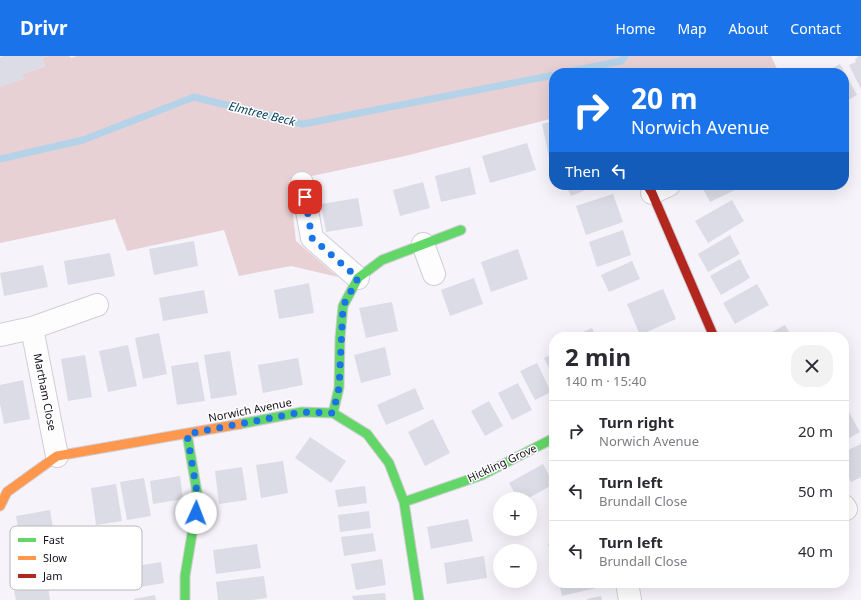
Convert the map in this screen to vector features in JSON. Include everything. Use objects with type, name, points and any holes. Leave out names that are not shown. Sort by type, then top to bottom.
[{"type":"street","points":[[302,184],[312,238],[358,278]]},
{"type":"street","points":[[657,190],[712,332]]},
{"type":"street","points":[[333,413],[339,388],[343,306],[358,278],[382,260],[461,230]]},
{"type":"street","points":[[423,244],[434,274]]},
{"type":"street","points":[[0,335],[32,328],[97,306]]},
{"type":"street","name":"Martham Close","points":[[32,328],[58,456]]},
{"type":"street","name":"Norwich Avenue","points":[[0,506],[6,492],[58,456],[187,434],[302,412],[333,413],[367,434],[389,463],[404,502],[419,600]]},
{"type":"street","points":[[185,600],[185,576],[198,498],[187,434]]},
{"type":"street","name":"Hickling Grove","points":[[404,502],[482,475],[549,441]]},
{"type":"street","points":[[628,588],[630,600]]},
{"type":"shaded area","points":[[48,56],[69,56],[71,58],[77,56],[771,56],[777,68],[549,68],[549,119],[405,156],[289,181],[296,241],[338,277],[291,266],[239,276],[224,230],[127,251],[115,219],[0,243],[0,87],[22,74],[45,66],[42,58]]},
{"type":"building","points":[[47,56],[42,58],[45,66],[22,74],[24,79],[0,87],[0,57]]},
{"type":"building","points":[[857,56],[861,56],[861,89],[849,65],[856,62],[855,59],[858,57]]},
{"type":"building","points":[[840,64],[842,68],[833,68]]},
{"type":"building","points":[[849,80],[857,95],[849,99]]},
{"type":"building","points":[[549,122],[549,157],[542,124]]},
{"type":"building","points":[[527,143],[536,170],[490,183],[482,156]]},
{"type":"building","points":[[470,167],[476,194],[441,202],[435,176]]},
{"type":"building","points":[[423,182],[430,208],[400,216],[393,190]]},
{"type":"building","points":[[568,190],[586,190],[571,196]]},
{"type":"building","points":[[704,190],[735,190],[710,202]]},
{"type":"building","points":[[613,194],[623,222],[586,235],[576,206]]},
{"type":"building","points":[[358,198],[363,226],[326,232],[321,204]]},
{"type":"building","points":[[732,200],[744,221],[708,243],[695,221]]},
{"type":"building","points":[[623,230],[631,255],[597,267],[589,242]]},
{"type":"building","points":[[730,235],[740,254],[708,272],[698,254]]},
{"type":"building","points":[[194,241],[198,266],[154,275],[149,249]]},
{"type":"building","points":[[518,249],[528,279],[491,292],[481,262]]},
{"type":"building","points":[[110,253],[115,276],[68,285],[64,261]]},
{"type":"building","points":[[740,259],[750,278],[721,295],[710,276]]},
{"type":"building","points":[[632,261],[640,279],[609,292],[601,275]]},
{"type":"building","points":[[43,265],[48,287],[4,296],[0,273]]},
{"type":"building","points":[[474,278],[483,304],[450,316],[441,290]]},
{"type":"building","points":[[309,283],[314,313],[279,319],[274,290]]},
{"type":"building","points":[[757,284],[769,305],[735,324],[723,303]]},
{"type":"building","points":[[663,289],[676,319],[647,332],[639,332],[627,304]]},
{"type":"building","points":[[204,290],[208,313],[163,321],[159,298]]},
{"type":"building","points":[[392,302],[398,331],[366,338],[359,308]]},
{"type":"building","points":[[785,325],[789,332],[772,332]]},
{"type":"building","points":[[592,328],[594,332],[583,332]]},
{"type":"building","points":[[159,333],[167,374],[143,379],[135,338]]},
{"type":"building","points":[[128,345],[137,386],[108,392],[99,351]]},
{"type":"building","points":[[385,347],[391,375],[361,383],[354,355]]},
{"type":"building","points":[[230,351],[237,395],[211,399],[204,355]]},
{"type":"building","points":[[85,355],[92,397],[68,401],[61,359]]},
{"type":"building","points":[[549,356],[549,368],[544,358]]},
{"type":"building","points":[[298,358],[303,385],[263,393],[258,365]]},
{"type":"building","points":[[198,362],[205,401],[177,405],[171,366]]},
{"type":"building","points":[[537,363],[549,388],[549,393],[535,400],[520,371]]},
{"type":"building","points":[[23,380],[30,419],[4,424],[0,404],[0,385]]},
{"type":"building","points":[[518,383],[532,410],[512,420],[498,393]]},
{"type":"building","points":[[415,388],[424,409],[386,425],[377,405]]},
{"type":"building","points":[[489,401],[503,426],[485,436],[471,411]]},
{"type":"building","points":[[849,412],[860,432],[849,438]]},
{"type":"building","points":[[433,419],[450,453],[425,466],[408,432]]},
{"type":"building","points":[[310,437],[346,461],[331,483],[295,458]]},
{"type":"building","points":[[861,444],[861,477],[851,482],[849,477],[849,450]]},
{"type":"building","points":[[283,461],[288,493],[261,498],[256,465]]},
{"type":"building","points":[[543,464],[549,475],[549,487],[537,493],[537,492],[514,492],[509,483]]},
{"type":"building","points":[[242,467],[247,500],[219,504],[215,471]]},
{"type":"building","points":[[180,476],[183,499],[153,504],[150,481]]},
{"type":"building","points":[[144,478],[151,516],[127,520],[120,482]]},
{"type":"building","points":[[116,484],[122,521],[96,525],[91,488]]},
{"type":"building","points":[[365,486],[367,503],[338,507],[335,490]]},
{"type":"building","points":[[50,510],[53,526],[18,526],[16,516]]},
{"type":"building","points":[[369,511],[371,528],[340,532],[338,515]]},
{"type":"building","points":[[468,519],[473,541],[431,549],[427,527]]},
{"type":"building","points":[[373,533],[376,551],[344,556],[341,537]]},
{"type":"building","points":[[257,544],[261,568],[216,574],[213,550]]},
{"type":"building","points":[[484,556],[487,578],[447,584],[444,563]]},
{"type":"building","points":[[382,559],[386,585],[356,590],[351,564]]},
{"type":"building","points":[[161,562],[164,583],[142,587],[142,565]]},
{"type":"building","points":[[264,576],[267,598],[251,600],[218,600],[216,582]]},
{"type":"building","points":[[560,588],[596,588],[562,596]]},
{"type":"building","points":[[49,590],[50,600],[16,600],[14,591]]},
{"type":"building","points":[[385,593],[386,600],[353,600],[352,596]]},
{"type":"building","points":[[155,595],[156,600],[134,600],[134,599]]},
{"type":"building","points":[[601,596],[602,600],[587,600],[587,599]]},
{"type":"waterway","name":"Elmtree Beck","points":[[587,68],[621,61],[625,56]]},
{"type":"waterway","name":"Elmtree Beck","points":[[0,159],[83,140],[194,97],[303,124],[549,76]]},
{"type":"traffic: fast","points":[[333,413],[339,388],[340,338],[343,306],[358,278],[382,260],[461,230]]},
{"type":"traffic: fast","points":[[240,424],[302,412],[333,413],[367,434],[389,463],[404,502],[419,600]]},
{"type":"traffic: fast","points":[[185,600],[185,576],[198,498],[187,434]]},
{"type":"traffic: fast","points":[[404,502],[482,475],[549,441]]},
{"type":"traffic: slow","points":[[0,506],[7,492],[57,456],[240,424]]},
{"type":"traffic: jam","points":[[650,190],[712,332]]},
{"type":"route","points":[[196,513],[198,498],[187,434],[302,412],[333,413],[339,388],[340,338],[343,306],[358,278],[312,238],[305,197]]}]
